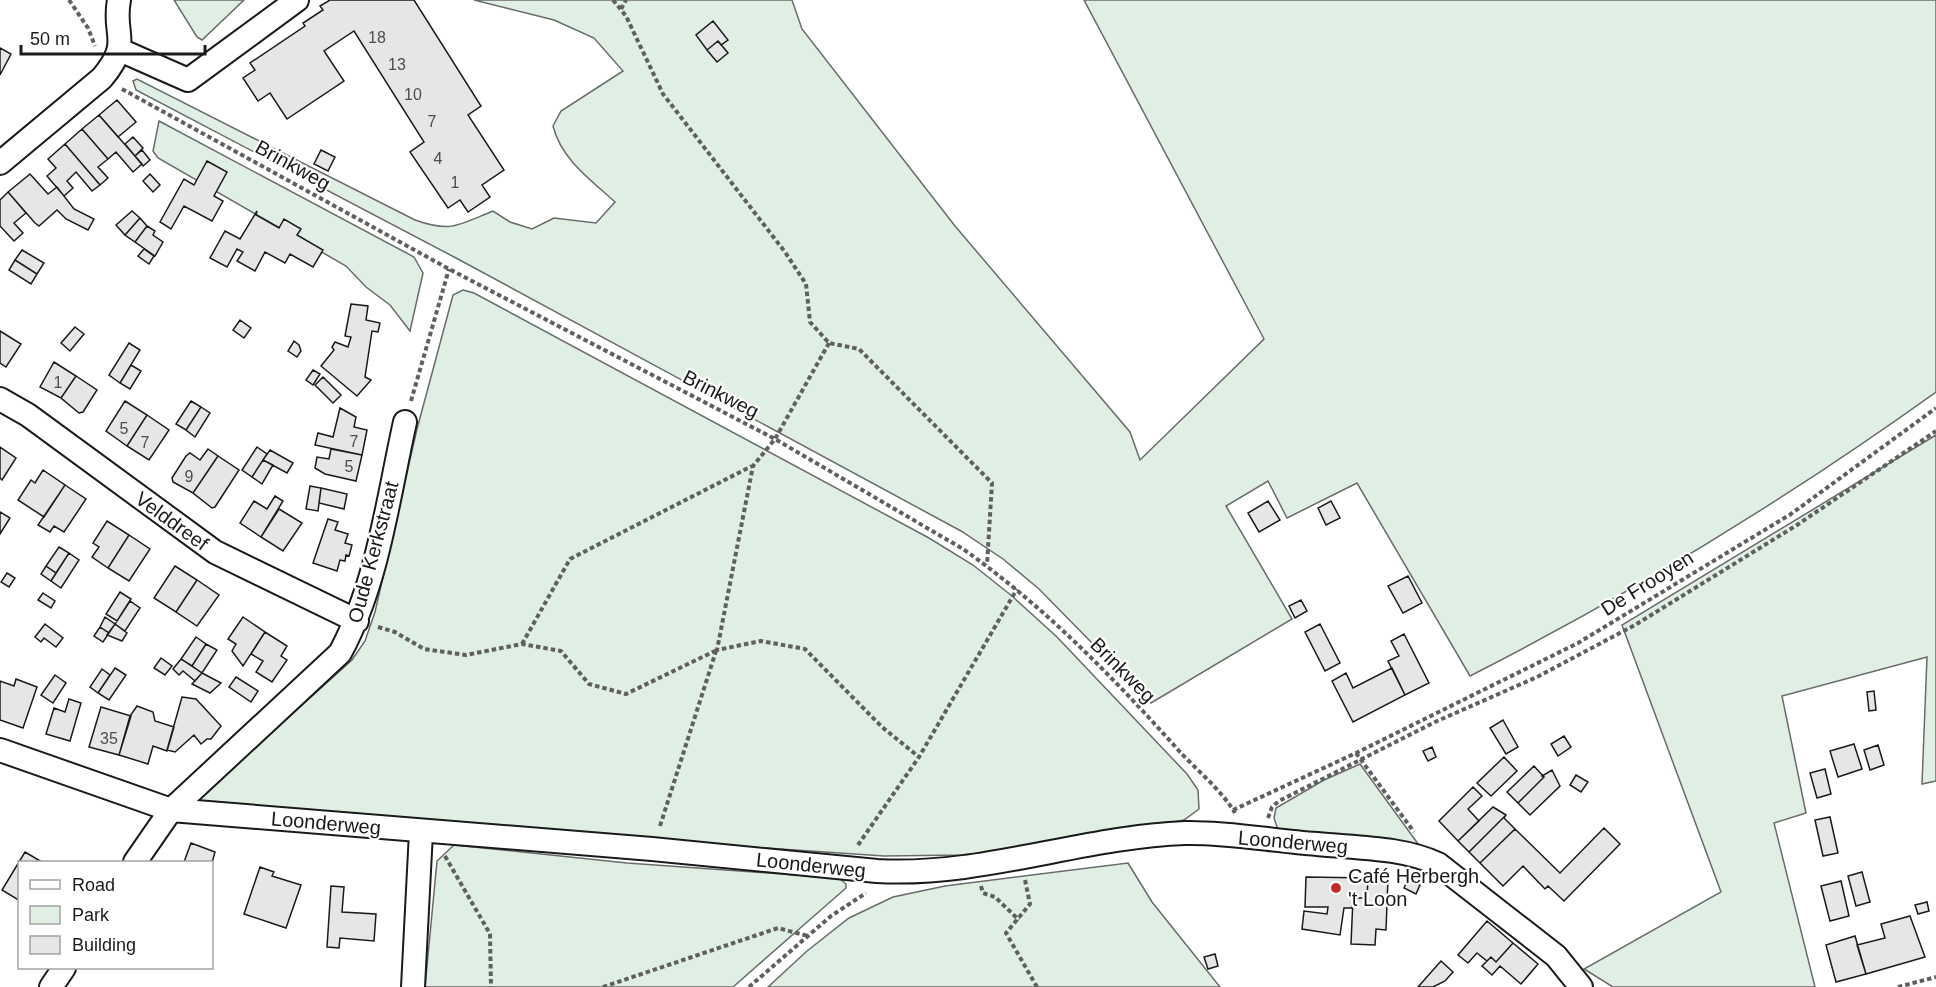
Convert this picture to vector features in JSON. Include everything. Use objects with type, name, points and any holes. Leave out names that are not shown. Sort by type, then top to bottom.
[{"type":"street","points":[[120,50],[188,80],[297,0]]},
{"type":"street","points":[[0,163],[102,78],[113,65],[120,50],[116,3]]},
{"type":"street","name":"Velddreef","points":[[0,399],[28,415],[215,552],[357,621]]},
{"type":"street","name":"Oude Kerkstraat","points":[[136,861],[171,810],[340,652],[357,621],[381,535],[405,422]]},
{"type":"street","name":"Loonderweg","points":[[0,750],[171,810],[652,849],[877,872],[914,873],[976,865],[1108,842],[1185,833],[1400,853],[1420,856],[1438,864],[1556,956],[1581,987]]},
{"type":"street","points":[[413,987],[426,832]]},
{"type":"street","points":[[51,987],[63,969]]},
{"type":"path","points":[[71,0],[88,28],[102,78]]},
{"type":"path","points":[[613,0],[621,9],[663,94],[785,252],[806,284],[810,322],[829,343],[859,349],[992,483],[987,565]]},
{"type":"path","points":[[621,9],[626,0]]},
{"type":"path","name":"Brinkweg","points":[[102,78],[449,269],[775,439],[987,565],[1051,618],[1150,718],[1258,839]]},
{"type":"path","points":[[405,422],[449,269]]},
{"type":"path","points":[[522,644],[570,559],[753,466],[775,439],[829,343]]},
{"type":"path","name":"De Frooyen","points":[[1224,814],[1356,753],[1578,644],[1791,514],[1936,408]]},
{"type":"path","name":"De Frooyen","points":[[1258,839],[1272,807],[1435,722],[1537,677],[1635,625],[1797,525],[1936,431]]},
{"type":"path","points":[[652,849],[717,650],[753,466]]},
{"type":"path","points":[[843,868],[919,757],[1017,590]]},
{"type":"path","points":[[357,621],[395,632],[424,649],[466,655],[522,644],[561,651],[589,684],[626,694],[717,650],[761,641],[805,649],[882,727],[919,757]]},
{"type":"path","points":[[1356,753],[1438,864]]},
{"type":"path","points":[[426,832],[490,934],[491,987]]},
{"type":"path","points":[[1019,858],[1030,904],[1006,933],[1037,987]]},
{"type":"path","points":[[976,865],[983,893],[995,897],[1018,920]]},
{"type":"path","points":[[749,987],[831,916],[867,892],[877,872]]},
{"type":"path","points":[[603,987],[778,928],[808,936]]},
{"type":"path","points":[[1898,987],[1936,977]]},
{"type":"green space","points":[[174,0],[244,0],[202,40],[197,37]]},
{"type":"green space","points":[[474,0],[792,0],[802,29],[955,226],[1130,432],[1140,460],[1264,339],[1084,0],[1936,0],[1936,392],[1824,469],[1709,543],[1591,612],[1470,676],[1357,483],[1287,518],[1268,481],[1226,506],[1292,619],[1151,703],[1039,589],[1003,559],[961,531],[456,258],[136,90],[133,81],[137,79],[415,220],[428,224],[455,226],[493,211],[510,222],[532,229],[554,218],[596,223],[615,202],[570,159],[557,138],[553,126],[561,111],[623,71],[594,38],[554,20]]},
{"type":"green space","points":[[159,121],[414,257],[423,273],[410,331],[390,305],[366,287],[346,266],[158,158],[153,151]]},
{"type":"green space","points":[[463,290],[474,293],[929,538],[973,565],[1012,596],[1057,637],[1187,774],[1198,790],[1199,809],[1184,820],[1071,843],[961,855],[884,856],[661,841],[200,801],[201,796],[352,660],[365,641],[375,612],[417,429],[453,295]]},
{"type":"green space","points":[[1936,435],[1936,781],[1922,784],[1927,657],[1782,696],[1806,813],[1774,823],[1815,987],[1613,987],[1584,969],[1721,892],[1622,625]]},
{"type":"green space","points":[[1360,764],[1424,852],[1278,830],[1274,818],[1276,808],[1324,780]]},
{"type":"green space","points":[[454,845],[627,863],[839,878],[846,884],[846,888],[733,987],[425,987],[437,861]]},
{"type":"green space","points":[[1128,863],[1152,902],[1220,987],[768,987],[807,951],[849,918],[893,897],[945,886]]},
{"type":"building","points":[[330,0],[414,0],[481,106],[468,115],[504,170],[482,185],[490,197],[468,212],[460,200],[448,208],[410,152],[424,142],[354,31],[324,51],[344,81],[287,119],[270,93],[258,101],[243,78],[255,70],[250,63],[305,26],[303,23],[323,10],[320,6]]},
{"type":"building","points":[[713,21],[728,40],[721,45],[718,41],[707,50],[696,35]]},
{"type":"building","points":[[718,41],[728,53],[717,62],[707,50]]},
{"type":"building","points":[[0,48],[11,54],[0,75]]},
{"type":"building","points":[[117,100],[136,122],[118,137],[99,115]]},
{"type":"building","points":[[99,115],[142,164],[133,172],[116,152],[108,159],[82,129]]},
{"type":"building","points":[[82,129],[108,159],[98,167],[108,178],[100,185],[65,144]]},
{"type":"building","points":[[133,137],[143,148],[135,156],[125,144]]},
{"type":"building","points":[[65,144],[100,185],[92,191],[76,172],[67,181],[73,188],[64,196],[47,176],[56,168],[48,159]]},
{"type":"building","points":[[142,150],[150,160],[143,166],[135,156]]},
{"type":"building","points":[[321,150],[335,157],[328,171],[314,164]]},
{"type":"building","points":[[207,161],[227,172],[214,196],[223,201],[212,221],[184,206],[171,229],[160,222],[184,179],[194,185]]},
{"type":"building","points":[[30,174],[48,194],[57,187],[74,209],[94,219],[88,230],[66,219],[57,210],[39,226],[35,223],[8,192]]},
{"type":"building","points":[[150,174],[160,185],[153,192],[143,181]]},
{"type":"building","points":[[8,192],[26,213],[14,223],[23,233],[14,241],[0,226],[0,200]]},
{"type":"building","points":[[132,211],[140,218],[125,235],[116,225]]},
{"type":"building","points":[[257,211],[256,215],[279,228],[284,219],[301,229],[297,235],[323,250],[313,267],[290,254],[285,263],[265,252],[255,271],[237,261],[243,252],[237,249],[227,267],[210,258],[225,231],[240,239]]},
{"type":"building","points":[[140,218],[147,226],[135,242],[125,235]]},
{"type":"building","points":[[147,226],[155,231],[153,235],[163,242],[155,256],[135,242]]},
{"type":"building","points":[[144,249],[154,256],[149,264],[138,256]]},
{"type":"building","points":[[22,250],[44,263],[37,274],[15,260]]},
{"type":"building","points":[[15,260],[37,274],[31,284],[9,270]]},
{"type":"building","points":[[351,304],[368,306],[366,320],[380,323],[378,332],[372,331],[365,377],[371,380],[357,396],[321,366],[334,350],[332,347],[335,342],[348,347],[351,337],[345,336]]},
{"type":"building","points":[[240,320],[251,328],[244,338],[233,330]]},
{"type":"building","points":[[75,327],[84,334],[70,351],[61,343]]},
{"type":"building","points":[[0,331],[21,344],[6,367],[0,363]]},
{"type":"building","points":[[294,341],[299,345],[301,351],[297,357],[288,351]]},
{"type":"building","points":[[129,343],[140,350],[120,383],[109,375]]},
{"type":"building","points":[[54,362],[76,376],[61,398],[40,387]]},
{"type":"building","points":[[131,365],[141,371],[130,389],[120,383]]},
{"type":"building","points":[[313,370],[320,374],[313,385],[306,380]]},
{"type":"building","points":[[76,376],[97,390],[83,412],[79,413],[61,398]]},
{"type":"building","points":[[323,377],[341,395],[333,403],[315,385]]},
{"type":"building","points":[[125,401],[147,415],[127,446],[106,431]]},
{"type":"building","points":[[191,401],[201,407],[186,430],[176,424]]},
{"type":"building","points":[[201,407],[210,413],[195,437],[186,430]]},
{"type":"building","points":[[340,408],[356,417],[354,427],[367,430],[362,455],[315,445],[318,433],[333,437]]},
{"type":"building","points":[[147,415],[169,430],[149,460],[127,446]]},
{"type":"building","points":[[0,447],[16,458],[2,480],[0,478]]},
{"type":"building","points":[[257,447],[267,454],[252,477],[242,470]]},
{"type":"building","points":[[208,449],[218,456],[193,493],[173,482],[172,478],[186,456],[190,453],[200,460]]},
{"type":"building","points":[[331,449],[362,455],[356,481],[325,474],[315,468],[317,457],[329,459]]},
{"type":"building","points":[[270,450],[293,463],[287,473],[263,460]]},
{"type":"building","points":[[218,456],[239,470],[215,507],[212,508],[193,493]]},
{"type":"building","points":[[263,460],[273,465],[262,484],[252,477]]},
{"type":"building","points":[[43,470],[65,485],[44,517],[18,500],[31,480],[35,483]]},
{"type":"building","points":[[65,485],[86,499],[64,532],[54,526],[50,532],[38,525]]},
{"type":"building","points":[[310,486],[321,488],[318,511],[306,509]]},
{"type":"building","points":[[321,488],[347,494],[344,509],[319,503]]},
{"type":"building","points":[[275,496],[283,501],[261,537],[240,523],[254,501],[267,509]]},
{"type":"building","points":[[1268,501],[1280,520],[1259,532],[1248,513]]},
{"type":"building","points":[[1331,501],[1340,518],[1326,525],[1318,508]]},
{"type":"building","points":[[279,509],[302,523],[283,551],[261,537]]},
{"type":"building","points":[[0,512],[10,518],[0,534]]},
{"type":"building","points":[[328,519],[338,522],[335,530],[348,534],[345,543],[352,545],[345,561],[340,560],[337,571],[313,563]]},
{"type":"building","points":[[107,521],[129,535],[108,568],[92,557],[99,547],[93,543]]},
{"type":"building","points":[[129,535],[150,549],[129,581],[108,568]]},
{"type":"building","points":[[59,547],[69,553],[56,573],[46,566]]},
{"type":"building","points":[[69,553],[79,560],[61,588],[51,581]]},
{"type":"building","points":[[46,566],[56,573],[51,581],[41,574]]},
{"type":"building","points":[[175,566],[197,580],[176,612],[154,598]]},
{"type":"building","points":[[7,573],[15,578],[9,587],[1,582]]},
{"type":"building","points":[[1408,576],[1422,603],[1403,613],[1388,586]]},
{"type":"building","points":[[197,580],[219,595],[197,626],[176,612]]},
{"type":"building","points":[[120,592],[131,599],[117,621],[106,614]]},
{"type":"building","points":[[43,593],[55,601],[51,608],[38,600]]},
{"type":"building","points":[[1301,600],[1307,611],[1295,618],[1289,606]]},
{"type":"building","points":[[130,601],[140,608],[125,631],[115,624]]},
{"type":"building","points":[[105,617],[115,624],[109,633],[100,627]]},
{"type":"building","points":[[243,617],[265,632],[243,666],[232,651],[236,644],[228,639]]},
{"type":"building","points":[[45,624],[63,638],[56,647],[44,638],[41,642],[35,637]]},
{"type":"building","points":[[115,624],[127,633],[122,641],[107,635]]},
{"type":"building","points":[[1320,624],[1340,663],[1325,671],[1305,632]]},
{"type":"building","points":[[100,627],[109,633],[103,642],[94,636]]},
{"type":"building","points":[[265,632],[287,646],[281,656],[287,660],[272,682],[256,672],[263,661],[251,654]]},
{"type":"building","points":[[1404,634],[1429,683],[1405,695],[1388,661],[1399,656],[1391,641]]},
{"type":"building","points":[[196,637],[206,644],[192,666],[181,659]]},
{"type":"building","points":[[206,644],[217,650],[202,673],[192,666]]},
{"type":"building","points":[[161,658],[172,666],[165,675],[154,668]]},
{"type":"building","points":[[181,659],[202,673],[195,681],[183,671],[179,675],[173,669]]},
{"type":"building","points":[[115,668],[126,675],[109,700],[98,693]]},
{"type":"building","points":[[1392,668],[1405,695],[1353,722],[1332,681],[1346,673],[1353,688]]},
{"type":"building","points":[[102,669],[110,675],[98,693],[90,687]]},
{"type":"building","points":[[202,673],[221,683],[210,693],[192,684]]},
{"type":"building","points":[[55,675],[66,683],[53,703],[41,695]]},
{"type":"building","points":[[236,677],[258,691],[251,702],[229,687]]},
{"type":"building","points":[[16,679],[37,687],[23,728],[0,720],[0,681],[14,686]]},
{"type":"building","points":[[1874,691],[1876,710],[1869,711],[1867,692]]},
{"type":"building","points":[[182,697],[196,699],[221,726],[211,739],[201,744],[194,735],[175,752],[167,750]]},
{"type":"building","points":[[69,699],[81,703],[70,741],[46,734],[54,708],[65,712]]},
{"type":"building","points":[[137,706],[153,712],[155,721],[174,727],[167,751],[153,746],[148,764],[119,755],[130,716]]},
{"type":"building","points":[[101,707],[131,716],[119,755],[89,747]]},
{"type":"building","points":[[1503,720],[1518,747],[1506,754],[1490,728]]},
{"type":"building","points":[[1564,736],[1571,747],[1558,756],[1551,744]]},
{"type":"building","points":[[1854,744],[1862,769],[1838,777],[1830,751]]},
{"type":"building","points":[[1878,745],[1884,765],[1870,770],[1864,750]]},
{"type":"building","points":[[1432,747],[1436,757],[1428,761],[1423,751]]},
{"type":"building","points":[[1504,757],[1517,771],[1491,796],[1477,783]]},
{"type":"building","points":[[1534,766],[1544,777],[1518,803],[1507,792]]},
{"type":"building","points":[[1825,769],[1831,794],[1817,798],[1810,773]]},
{"type":"building","points":[[1552,770],[1560,786],[1530,815],[1518,803],[1544,777],[1542,776]]},
{"type":"building","points":[[1576,775],[1588,782],[1581,792],[1570,785]]},
{"type":"building","points":[[1473,787],[1482,796],[1468,809],[1479,821],[1458,841],[1439,821]]},
{"type":"building","points":[[1493,807],[1506,815],[1469,852],[1458,841]]},
{"type":"building","points":[[1506,815],[1504,818],[1515,829],[1480,863],[1469,852]]},
{"type":"building","points":[[1830,817],[1838,853],[1823,856],[1815,820]]},
{"type":"building","points":[[1604,828],[1620,844],[1564,901],[1548,886],[1545,889],[1523,866],[1503,886],[1480,863],[1515,829],[1560,873]]},
{"type":"building","points":[[191,843],[215,852],[213,861],[184,861]]},
{"type":"building","points":[[25,852],[40,861],[20,861]]},
{"type":"building","points":[[18,864],[18,900],[2,890]]},
{"type":"building","points":[[260,867],[274,872],[272,876],[301,885],[286,928],[244,914]]},
{"type":"building","points":[[1862,872],[1870,902],[1856,906],[1848,876]]},
{"type":"building","points":[[1306,877],[1368,878],[1367,898],[1353,898],[1352,908],[1344,908],[1340,935],[1302,929],[1304,911],[1327,914],[1328,907],[1305,907]]},
{"type":"building","points":[[1368,878],[1388,878],[1386,930],[1376,929],[1375,945],[1351,944],[1353,898],[1367,898]]},
{"type":"building","points":[[1408,879],[1420,885],[1416,894],[1404,888]]},
{"type":"building","points":[[1841,881],[1849,916],[1830,921],[1821,886]]},
{"type":"building","points":[[331,886],[344,887],[342,912],[376,914],[374,941],[340,938],[339,948],[327,947]]},
{"type":"building","points":[[1927,902],[1929,911],[1918,914],[1915,905]]},
{"type":"building","points":[[1910,916],[1925,957],[1866,974],[1857,945],[1885,938],[1881,924]]},
{"type":"building","points":[[1487,921],[1513,943],[1496,962],[1491,957],[1487,961],[1477,953],[1468,963],[1458,955]]},
{"type":"building","points":[[1855,936],[1866,974],[1836,982],[1826,945]]},
{"type":"building","points":[[1513,943],[1538,964],[1521,984],[1500,966],[1492,975],[1482,966],[1491,957],[1496,962]]},
{"type":"building","points":[[1215,954],[1218,966],[1208,969],[1204,957]]},
{"type":"building","points":[[1441,961],[1453,972],[1445,981],[1433,987],[1418,987]]},
{"type":"place","name":"Café Herbergh 't Loon","points":[[1336,888]]}]
